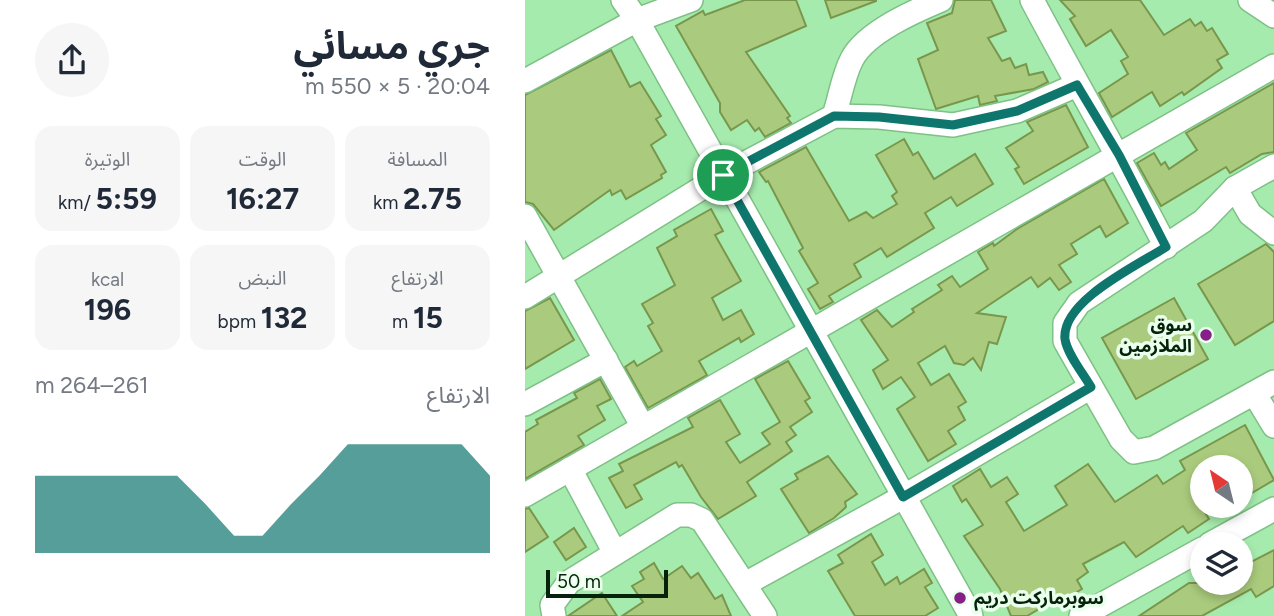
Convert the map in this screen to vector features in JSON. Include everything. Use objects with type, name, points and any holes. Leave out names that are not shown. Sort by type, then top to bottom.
[{"type":"street","points":[[623,0],[637,20],[971,616]]},
{"type":"street","points":[[525,81],[637,20],[691,0]]},
{"type":"street","points":[[834,116],[853,57],[884,29],[912,12],[941,0]]},
{"type":"street","points":[[1032,0],[1077,85],[1119,155],[1166,247]]},
{"type":"street","points":[[1249,0],[1274,16]]},
{"type":"street","points":[[525,495],[1274,66]]},
{"type":"street","points":[[525,298],[723,175],[834,116],[879,117],[953,125],[1017,111],[1077,85]]},
{"type":"street","points":[[1274,166],[1235,188],[1203,221],[1079,303],[1065,323],[1065,341],[1121,439],[1134,452],[1154,448],[1264,387],[1274,426]]},
{"type":"street","points":[[1235,188],[1250,214],[1274,233]]},
{"type":"street","points":[[525,216],[643,427]]},
{"type":"street","points":[[525,404],[606,360]]},
{"type":"street","points":[[745,584],[903,497],[1091,387]]},
{"type":"street","points":[[571,469],[615,553]]},
{"type":"street","points":[[1232,532],[1274,509]]},
{"type":"street","points":[[554,616],[552,605],[569,582],[677,515],[691,515],[702,520],[765,616]]},
{"type":"street","points":[[1081,616],[1190,556]]},
{"type":"building","points":[[745,0],[796,0],[806,26],[746,52],[790,116],[787,118],[791,123],[765,137],[759,128],[755,131],[747,120],[731,130],[720,112],[720,103],[676,26],[703,11],[705,15]]},
{"type":"building","points":[[825,0],[876,0],[876,1],[831,18]]},
{"type":"building","points":[[955,0],[991,0],[1006,31],[988,38],[1002,61],[1010,58],[1015,68],[1026,64],[1029,75],[1043,72],[1048,82],[1034,89],[995,96],[997,101],[980,105],[978,96],[936,109],[918,59],[938,50],[927,23],[952,13]]},
{"type":"building","points":[[1060,0],[1140,0],[1164,35],[1190,19],[1195,26],[1201,22],[1207,31],[1212,28],[1228,54],[1217,60],[1222,68],[1184,95],[1182,92],[1160,106],[1152,92],[1112,117],[1099,93],[1128,74],[1121,61],[1128,57],[1111,30],[1086,46],[1070,19],[1075,16]]},
{"type":"building","points":[[611,50],[630,87],[640,82],[661,116],[656,119],[666,135],[651,145],[666,172],[661,175],[662,178],[626,199],[621,190],[612,195],[610,190],[554,230],[533,204],[525,202],[525,95]]},
{"type":"building","points":[[1274,83],[1274,152],[1262,154],[1230,173],[1226,167],[1161,206],[1137,163],[1154,153],[1161,165],[1165,162],[1169,169],[1197,150],[1186,133]]},
{"type":"building","points":[[1066,105],[1088,147],[1024,184],[1015,169],[1019,167],[1006,148],[1033,131],[1027,122]]},
{"type":"building","points":[[904,139],[913,155],[918,152],[934,179],[975,154],[993,184],[957,206],[951,197],[925,213],[934,228],[887,257],[881,248],[854,264],[861,277],[829,296],[833,302],[820,309],[808,289],[818,283],[799,251],[803,248],[768,181],[766,182],[759,172],[806,147],[849,221],[866,212],[873,218],[897,204],[892,196],[897,192],[876,155]]},
{"type":"building","points":[[1104,179],[1128,223],[1106,237],[1100,226],[1071,244],[1077,254],[1059,265],[1071,282],[1059,290],[1050,278],[1038,287],[1031,277],[977,313],[1006,317],[997,344],[989,342],[981,370],[973,358],[964,365],[954,363],[945,346],[918,363],[931,385],[949,374],[966,402],[958,407],[965,420],[948,431],[956,444],[928,461],[897,409],[915,397],[901,377],[883,389],[873,370],[888,360],[861,320],[877,310],[892,327],[914,312],[912,309],[942,290],[938,285],[952,276],[960,287],[988,269],[978,252],[993,243],[994,246],[1017,229]]},
{"type":"building","points":[[711,209],[723,231],[715,235],[741,281],[712,298],[723,320],[741,310],[754,334],[741,342],[739,338],[699,361],[707,375],[648,408],[625,367],[634,361],[637,366],[662,351],[648,326],[653,323],[642,304],[675,285],[657,248],[677,236],[674,230]]},
{"type":"building","points":[[1266,244],[1274,252],[1274,321],[1235,345],[1198,284]]},
{"type":"building","points":[[550,298],[574,340],[525,369],[525,311]]},
{"type":"building","points":[[1174,298],[1208,359],[1136,399],[1102,338]]},
{"type":"building","points":[[788,361],[810,398],[805,401],[812,412],[790,427],[796,435],[786,442],[792,451],[747,482],[756,496],[718,519],[682,465],[679,467],[676,462],[634,485],[642,499],[626,508],[609,478],[623,471],[619,464],[693,427],[688,418],[720,400],[740,434],[726,442],[740,463],[770,444],[762,433],[780,422],[755,379]]},
{"type":"building","points":[[600,379],[611,399],[597,406],[605,420],[578,436],[584,445],[525,479],[525,432],[538,424],[536,420],[577,398],[574,393]]},
{"type":"building","points":[[1245,425],[1274,480],[1253,492],[1253,455],[1191,455]]},
{"type":"building","points":[[1190,455],[1190,518],[1209,519],[1188,533],[1183,526],[1136,557],[1124,542],[1083,564],[1088,572],[1077,580],[1082,589],[1065,599],[1063,595],[1027,616],[1011,616],[1000,589],[964,536],[983,525],[966,499],[962,502],[953,486],[980,469],[991,487],[1007,477],[1018,494],[1006,502],[1024,531],[1067,505],[1055,486],[1088,464],[1115,502],[1157,475],[1163,484],[1185,470],[1180,461]]},
{"type":"building","points":[[828,456],[857,494],[845,502],[846,507],[834,518],[809,533],[781,489],[798,479],[795,474]]},
{"type":"building","points":[[529,508],[548,537],[525,552],[525,509]]},
{"type":"building","points":[[574,528],[586,547],[566,560],[554,542]]},
{"type":"building","points":[[871,534],[883,555],[872,562],[885,585],[897,577],[900,584],[924,569],[932,583],[925,587],[938,608],[925,616],[855,616],[828,571],[843,563],[838,555]]},
{"type":"building","points":[[1274,550],[1274,586],[1256,597],[1253,592],[1253,561]]},
{"type":"building","points":[[654,563],[663,579],[682,566],[691,578],[698,573],[715,599],[722,595],[731,616],[622,616],[643,602],[632,586],[644,579],[640,572]]},
{"type":"building","points":[[1189,583],[1190,595],[1240,595],[1202,616],[1139,616]]},
{"type":"building","points":[[602,593],[617,616],[568,616]]},
{"type":"place","name":"سوق الملازمين","points":[[1206,335]]},
{"type":"place","name":"سوبرماركت دريم","points":[[960,598]]},
{"type":"route","points":[[1077,85],[1119,155],[1166,247],[1079,303],[1065,323],[1065,341],[1091,387],[903,497],[723,175],[834,116],[879,117],[953,125],[1017,111],[1077,85]]}]
